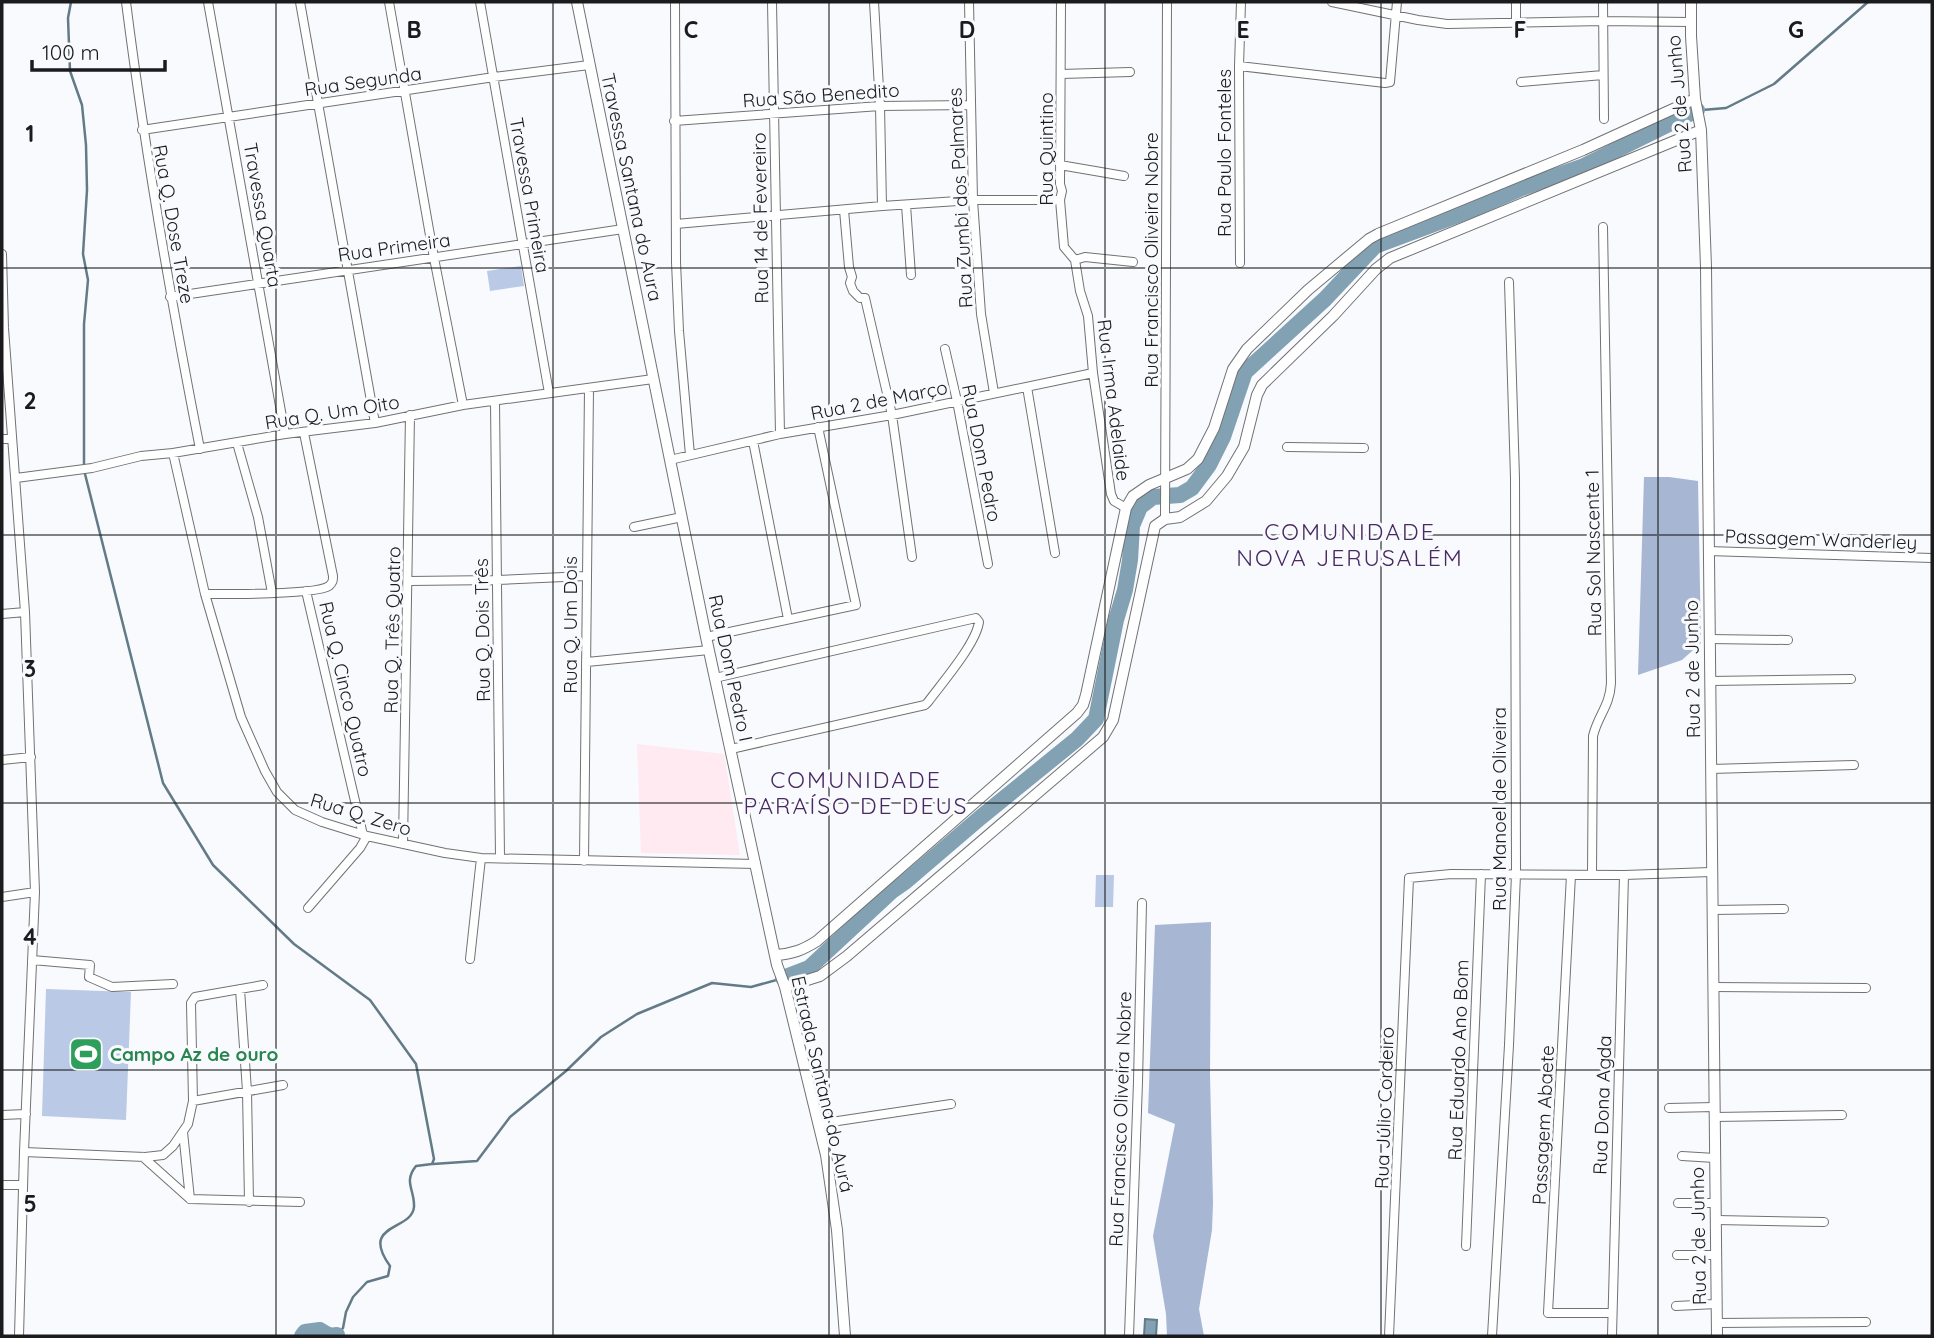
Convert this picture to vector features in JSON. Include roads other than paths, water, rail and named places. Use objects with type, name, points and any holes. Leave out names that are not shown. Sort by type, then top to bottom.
[{"type":"street","name":"Rua Q. Dose Treze","points":[[126,2],[142,130],[170,297],[200,449]]},
{"type":"street","name":"Travessa Quarta","points":[[208,2],[285,435]]},
{"type":"street","points":[[300,2],[375,423]]},
{"type":"street","points":[[389,2],[463,405]]},
{"type":"street","name":"Travessa Primeira","points":[[480,2],[549,393]]},
{"type":"street","name":"Travessa Santana do Aura","points":[[577,2],[653,379]]},
{"type":"street","points":[[675,2],[674,121],[679,331],[690,455]]},
{"type":"street","name":"Rua 14 de Fevereiro","points":[[772,2],[780,434]]},
{"type":"street","points":[[874,2],[882,206]]},
{"type":"street","name":"Rua Zumbi dos Palmares","points":[[969,2],[973,200],[981,314],[994,393]]},
{"type":"street","name":"Rua Quintino","points":[[1061,2],[1060,200],[1064,247],[1075,260],[1080,291]]},
{"type":"street","name":"Rua Francisco Oliveira Nobre","points":[[1165,519],[1167,2]]},
{"type":"street","name":"Rua Paulo Fonteles","points":[[1240,263],[1241,2]]},
{"type":"street","points":[[1332,2],[1447,24],[1690,22]]},
{"type":"street","points":[[1240,66],[1390,82],[1397,2]]},
{"type":"street","points":[[1516,2],[1516,22]]},
{"type":"street","points":[[1603,2],[1604,120]]},
{"type":"street","name":"Rua 2 de Junho","points":[[1691,2],[1695,99],[1701,130],[1706,306],[1717,1336]]},
{"type":"street","name":"Rua Segunda","points":[[142,130],[589,65]]},
{"type":"street","points":[[1062,74],[1130,72]]},
{"type":"street","points":[[1521,82],[1603,75]]},
{"type":"street","points":[[777,960],[817,941],[1077,713],[1086,695],[1126,508],[1133,495],[1187,469],[1198,459],[1214,428],[1233,369],[1247,349],[1308,290],[1369,239],[1583,150],[1695,99]]},
{"type":"street","name":"Rua São Benedito","points":[[674,121],[880,106],[970,105]]},
{"type":"street","points":[[785,986],[820,975],[847,956],[1102,737],[1113,720],[1154,526],[1165,519],[1180,517],[1206,501],[1227,476],[1244,447],[1262,385],[1333,316],[1376,269],[1390,258],[1701,130]]},
{"type":"street","points":[[1060,165],[1124,176]]},
{"type":"street","points":[[676,224],[973,200],[1060,200]]},
{"type":"street","points":[[906,205],[911,275]]},
{"type":"street","points":[[844,210],[852,277],[850,283],[853,291],[860,298],[864,298],[892,415],[912,557]]},
{"type":"street","name":"Rua Sol Nascente 1","points":[[1592,875],[1592,736],[1608,702],[1611,683],[1603,227]]},
{"type":"street","name":"Rua Primeira","points":[[170,297],[623,229]]},
{"type":"street","points":[[2,254],[5,374],[16,478],[25,612],[35,892],[19,1336]]},
{"type":"street","points":[[1075,260],[1085,257],[1133,262]]},
{"type":"street","name":"Rua Manoel de Oliveira","points":[[1492,1336],[1516,874],[1515,492],[1509,282]]},
{"type":"street","name":"Rua Irma Adelaide","points":[[1080,291],[1088,316],[1093,373],[1111,494],[1114,501],[1126,508]]},
{"type":"street","name":"Rua Dom Pedro","points":[[945,349],[988,564]]},
{"type":"street","name":"Rua 2 de Março","points":[[670,460],[780,434],[892,415],[1093,373]]},
{"type":"street","name":"Rua Q. Um Oito","points":[[16,478],[92,468],[141,456],[375,423],[463,405],[653,379]]},
{"type":"street","name":"Rua Dom Pedro I","points":[[653,379],[777,960]]},
{"type":"street","points":[[1027,387],[1055,553]]},
{"type":"street","name":"Rua Q. Um Dois","points":[[584,861],[589,388]]},
{"type":"street","name":"Rua Q. Dois Três","points":[[495,402],[500,858]]},
{"type":"street","name":"Rua Q. Três Quatro","points":[[403,844],[410,415]]},
{"type":"street","points":[[706,637],[856,605],[818,427]]},
{"type":"street","points":[[205,594],[306,591],[332,583],[333,576],[304,433]]},
{"type":"street","points":[[2,439],[12,439]]},
{"type":"street","points":[[753,440],[788,619]]},
{"type":"street","points":[[237,443],[258,517],[272,593]]},
{"type":"street","points":[[1287,447],[1364,449]]},
{"type":"street","name":"Rua Q. Zero","points":[[173,453],[205,594],[241,717],[264,771],[277,792],[295,810],[322,822],[365,835],[444,853],[481,858],[756,864]]},
{"type":"street","points":[[634,527],[682,517]]},
{"type":"street","name":"Passagem Wanderley","points":[[1708,551],[1932,558]]},
{"type":"street","points":[[409,581],[586,576]]},
{"type":"street","name":"Rua Q. Cinco Quatro","points":[[306,591],[365,835]]},
{"type":"street","points":[[2,614],[25,612]]},
{"type":"street","points":[[715,678],[976,618],[978,622],[969,645],[925,705],[731,749]]},
{"type":"street","points":[[1709,639],[1788,640]]},
{"type":"street","points":[[587,662],[709,650]]},
{"type":"street","points":[[1710,681],[1851,679]]},
{"type":"street","points":[[2,760],[31,757]]},
{"type":"street","points":[[1711,769],[1854,765]]},
{"type":"street","points":[[308,908],[360,848],[365,835]]},
{"type":"street","points":[[470,959],[481,858]]},
{"type":"street","points":[[1481,874],[1623,875],[1712,872]]},
{"type":"street","name":"Rua Júlio Cordeiro","points":[[1389,1336],[1409,880],[1411,877],[1481,874]]},
{"type":"street","name":"Rua Eduardo Ano Bom","points":[[1466,1246],[1481,874]]},
{"type":"street","name":"Passagem Abaete","points":[[1571,875],[1548,1312],[1612,1313]]},
{"type":"street","name":"Rua Dona Agda","points":[[1612,1336],[1623,875]]},
{"type":"street","points":[[2,897],[35,892]]},
{"type":"street","name":"Rua Francisco Oliveira Nobre","points":[[1129,1336],[1142,904]]},
{"type":"street","points":[[1712,910],[1784,909]]},
{"type":"street","points":[[32,960],[90,965],[89,977],[112,987],[173,984]]},
{"type":"street","name":"Estrada Santana do Aurá","points":[[777,960],[825,1155],[837,1230],[845,1336]]},
{"type":"street","points":[[24,1152],[143,1157],[163,1155],[173,1146],[188,1124],[193,1101],[191,1003],[195,997],[263,985]]},
{"type":"street","points":[[1713,987],[1866,988]]},
{"type":"street","points":[[240,989],[247,1091],[249,1202]]},
{"type":"street","points":[[193,1101],[283,1085]]},
{"type":"street","points":[[818,1124],[951,1104]]},
{"type":"street","points":[[1669,1108],[1714,1112],[1842,1115]]},
{"type":"street","points":[[2,1115],[26,1114]]},
{"type":"street","points":[[183,1131],[190,1199]]},
{"type":"street","points":[[1682,1156],[1715,1158]]},
{"type":"street","points":[[143,1157],[190,1199],[300,1202]]},
{"type":"street","points":[[2,1185],[23,1185]]},
{"type":"street","points":[[1678,1203],[1715,1203]]},
{"type":"street","points":[[1716,1220],[1824,1222]]},
{"type":"street","points":[[1677,1255],[1716,1255]]},
{"type":"street","points":[[1676,1306],[1716,1304]]},
{"type":"street","points":[[1717,1323],[1866,1322]]},
{"type":"waterway","points":[[71,2],[68,18],[70,71],[82,105],[86,145],[87,190],[83,254],[88,280],[84,324],[84,470],[163,783],[213,865],[294,944],[370,1000],[416,1064],[434,1159],[432,1164],[416,1166],[412,1172],[410,1182],[414,1207],[411,1215],[383,1235],[380,1242],[390,1266],[388,1276],[367,1282],[353,1297],[343,1328],[337,1335]]},
{"type":"waterway","points":[[1702,110],[1726,108],[1774,84],[1868,2]]},
{"type":"waterway","points":[[783,978],[809,968],[892,891],[1077,739],[1096,719],[1116,620],[1125,590],[1132,526],[1140,507],[1153,497],[1180,495],[1192,488],[1209,465],[1223,437],[1245,372],[1325,299],[1375,246],[1584,166],[1697,110]]},
{"type":"waterway","points":[[433,1164],[477,1161],[510,1117],[566,1071],[601,1037],[637,1014],[712,983],[751,987],[780,979]]},
{"type":"waterway","points":[[302,1336],[305,1332],[320,1330],[330,1336],[337,1335]]},
{"type":"place","name":"Campo Az de ouro","points":[[86,1054]]},
{"type":"district","name":"COMUNIDADE NOVA JERUSALÉM","points":[[1350,544]]},
{"type":"district","name":"COMUNIDADE PARAÍSO DE DEUS","points":[[856,792]]}]
